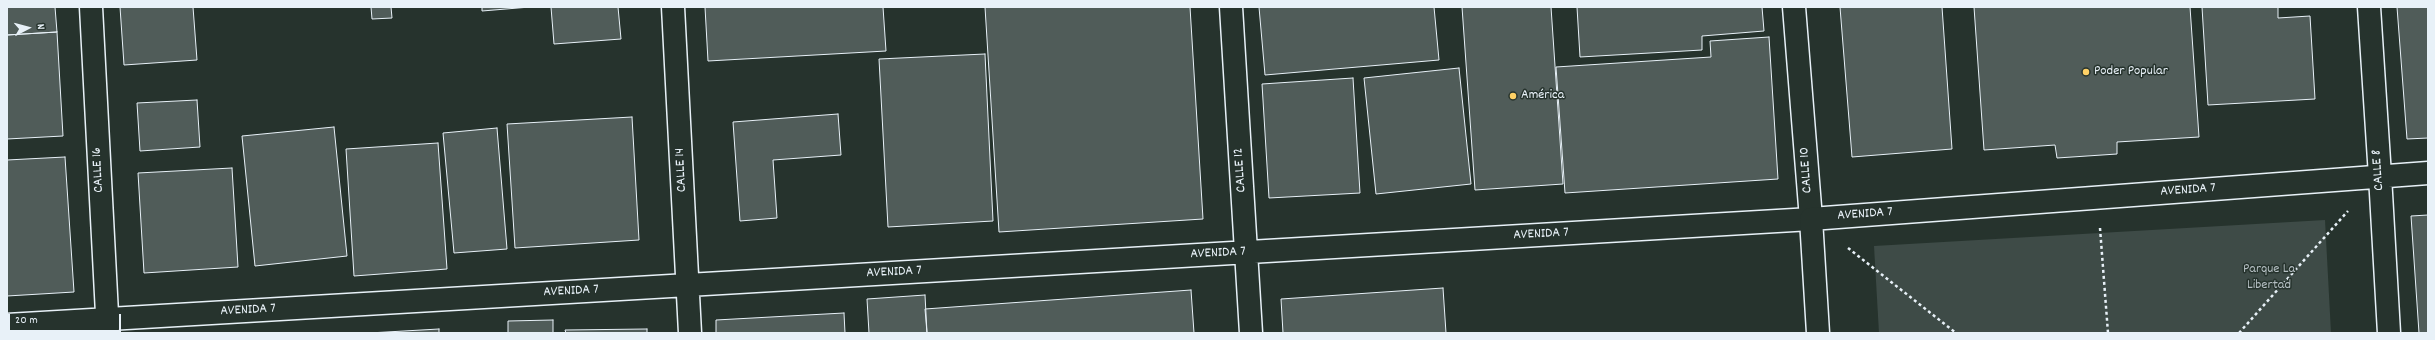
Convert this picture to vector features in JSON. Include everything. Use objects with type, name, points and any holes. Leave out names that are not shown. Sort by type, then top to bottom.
[{"type":"street","name":"CALLE 16","points":[[91,7],[108,326]]},
{"type":"street","name":"CALLE 14","points":[[673,7],[690,333]]},
{"type":"street","name":"CALLE 12","points":[[1231,7],[1251,333]]},
{"type":"street","name":"CALLE 10","points":[[1794,7],[1811,218],[1818,333]]},
{"type":"street","name":"CALLE 8","points":[[2369,7],[2389,333]]},
{"type":"street","name":"AVENIDA 7","points":[[7,325],[108,326],[688,285],[1811,218],[2428,173]]},
{"type":"path","points":[[2239,333],[2380,176]]},
{"type":"path","points":[[2098,198],[2108,333]]},
{"type":"path","points":[[1811,218],[1956,333]]},
{"type":"green space","name":"Parque La Libertad","points":[[2325,220],[2331,333],[1879,333],[1874,246]]},
{"type":"building","points":[[7,7],[55,7],[57,32],[7,35]]},
{"type":"building","points":[[120,7],[193,7],[197,60],[124,65]]},
{"type":"building","points":[[371,7],[391,7],[392,18],[372,19]]},
{"type":"building","points":[[482,7],[530,7],[482,11]]},
{"type":"building","points":[[551,7],[618,7],[621,39],[554,44]]},
{"type":"building","points":[[705,7],[883,7],[886,51],[708,61]]},
{"type":"building","points":[[985,7],[1190,7],[1203,219],[999,232]]},
{"type":"building","points":[[1259,7],[1434,7],[1439,60],[1265,75]]},
{"type":"building","name":"América","points":[[1462,7],[1551,7],[1563,184],[1475,190]]},
{"type":"building","points":[[1577,7],[1762,7],[1764,31],[1702,36],[1702,50],[1580,57]]},
{"type":"building","points":[[1840,7],[1942,7],[1952,149],[1852,157]]},
{"type":"building","name":"Poder Popular","points":[[1974,7],[2190,7],[2199,137],[2117,142],[2117,154],[2057,158],[2055,145],[1984,150]]},
{"type":"building","points":[[2202,7],[2278,7],[2278,18],[2310,16],[2315,99],[2208,105]]},
{"type":"building","points":[[2397,7],[2428,7],[2428,138],[2407,139]]},
{"type":"building","points":[[57,32],[63,136],[7,139],[7,35]]},
{"type":"building","points":[[1769,37],[1778,179],[1565,193],[1556,67],[1711,57],[1710,41]]},
{"type":"building","points":[[985,54],[993,221],[888,227],[879,59]]},
{"type":"building","points":[[1459,68],[1471,184],[1376,194],[1364,78]]},
{"type":"building","points":[[1353,78],[1360,193],[1269,198],[1262,84]]},
{"type":"building","points":[[197,100],[200,147],[140,151],[137,103]]},
{"type":"building","points":[[838,114],[841,155],[773,160],[777,218],[740,221],[733,122]]},
{"type":"building","points":[[632,117],[639,240],[515,248],[507,124]]},
{"type":"building","points":[[334,127],[347,256],[255,266],[242,136]]},
{"type":"building","points":[[497,128],[507,249],[454,253],[443,133]]},
{"type":"building","points":[[438,143],[447,269],[354,276],[346,149]]},
{"type":"building","points":[[65,157],[74,292],[7,296],[7,160]]},
{"type":"building","points":[[232,168],[238,267],[144,273],[138,173]]},
{"type":"building","points":[[2428,215],[2428,333],[2419,333],[2411,216]]},
{"type":"building","points":[[1443,288],[1446,333],[1283,333],[1281,299]]},
{"type":"building","points":[[1191,290],[1194,333],[927,333],[925,309]]},
{"type":"building","points":[[925,295],[927,333],[869,333],[867,299]]},
{"type":"building","points":[[844,313],[845,333],[716,333],[716,320]]},
{"type":"building","points":[[553,320],[553,333],[508,333],[508,321]]},
{"type":"building","points":[[439,329],[439,333],[369,333]]},
{"type":"building","points":[[647,329],[647,333],[566,333],[565,330]]},
{"type":"place","name":"Poder Popular","points":[[2086,72]]},
{"type":"place","name":"América","points":[[1513,96]]}]
